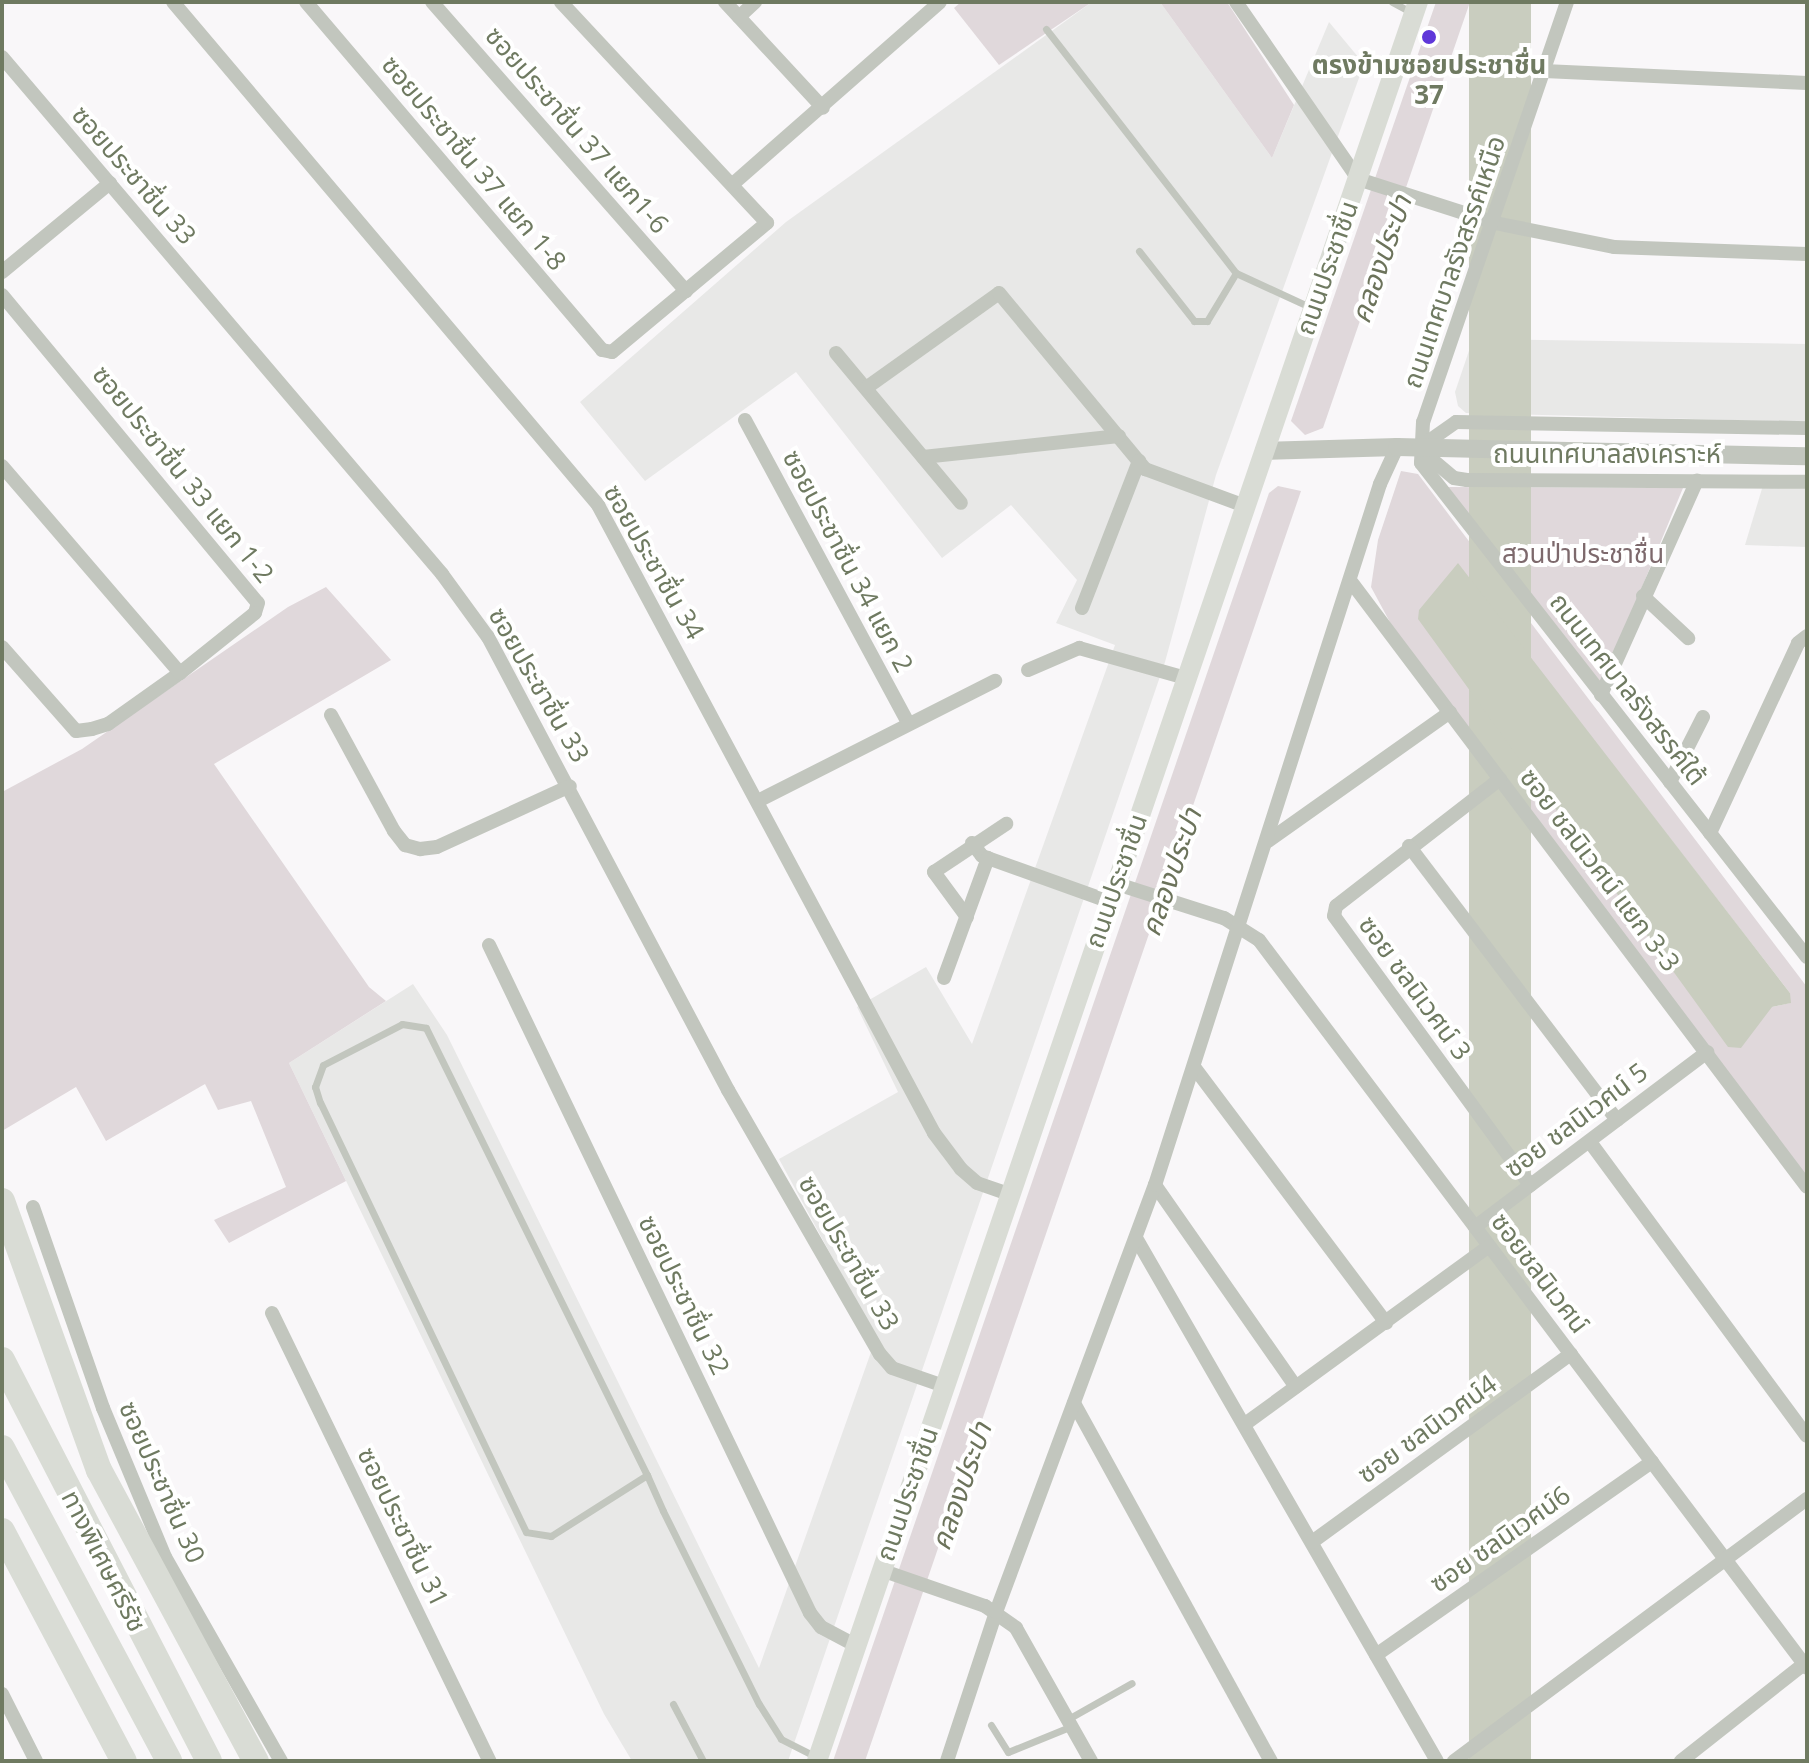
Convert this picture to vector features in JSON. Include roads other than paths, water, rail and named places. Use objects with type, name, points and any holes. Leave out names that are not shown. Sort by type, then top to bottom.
[{"type":"highway","points":[[2,1201],[99,1470],[256,1761]]},
{"type":"highway","name":"ทางพิเศษศรีรัช","points":[[2,1360],[209,1761]]},
{"type":"highway","name":"ทางพิเศษศรีรัช","points":[[2,1448],[169,1761]]},
{"type":"highway","points":[[2,1531],[124,1761]]},
{"type":"main road","name":"ถนนประชาชื่น","points":[[817,1759],[1111,892],[1416,8]]},
{"type":"street","name":"ซอยประชาชื่น 34","points":[[173,2],[598,505],[934,1133],[961,1169],[977,1183],[1009,1194]]},
{"type":"street","name":"ซอยประชาชื่น 37 แยก 1-8","points":[[306,2],[607,352],[686,291]]},
{"type":"street","name":"ซอยประชาชื่น 37 แยก1-6","points":[[432,2],[686,291]]},
{"type":"street","points":[[561,2],[734,183],[767,223],[686,291]]},
{"type":"street","points":[[725,2],[823,108]]},
{"type":"street","points":[[739,17],[755,2]]},
{"type":"street","points":[[734,183],[823,108],[940,2]]},
{"type":"street","points":[[1236,2],[1358,179],[1495,223],[1614,247],[1807,254]]},
{"type":"street","name":"ถนนเทศบาลรังสรรค์เหนือ","points":[[1419,448],[1423,422],[1495,223],[1567,2]]},
{"type":"street","name":"ซอยประชาชื่น 33","points":[[2,57],[442,574],[488,637],[570,786],[728,1090],[880,1354],[892,1368],[944,1386]]},
{"type":"street","points":[[1544,71],[1807,83]]},
{"type":"street","points":[[2,272],[110,183]]},
{"type":"street","points":[[866,388],[999,293],[1139,461],[1163,478],[1245,506]]},
{"type":"street","name":"ซอยประชาชื่น 33 แยก 1-2","points":[[2,295],[253,591],[255,613],[180,673]]},
{"type":"street","points":[[836,353],[961,503]]},
{"type":"street","name":"ซอยประชาชื่น 34 แยก 2","points":[[745,420],[909,724]]},
{"type":"street","name":"ถนนเทศบาลสงเคราะห์","points":[[1419,448],[1456,422],[1807,428]]},
{"type":"street","points":[[923,457],[1119,436]]},
{"type":"street","points":[[947,1761],[991,1609],[1074,1403],[1155,1185],[1352,583],[1389,448]]},
{"type":"street","name":"ถนนเทศบาลสงเคราะห์","points":[[1419,448],[1454,478],[1467,480],[1807,482]]},
{"type":"street","name":"ถนนเทศบาลสงเคราะห์","points":[[1264,451],[1419,448],[1807,456]]},
{"type":"street","name":"ถนนเทศบาลรังสรรค์ใต้","points":[[1419,448],[1428,473],[1807,957]]},
{"type":"street","points":[[1082,608],[1139,461]]},
{"type":"street","points":[[2,466],[180,673],[108,724],[76,731],[2,647]]},
{"type":"street","points":[[1601,695],[1697,480]]},
{"type":"street","name":"ซอย ชลนิเวศน์ แยก 3-3","points":[[1352,583],[1807,1187]]},
{"type":"street","points":[[1643,596],[1688,638]]},
{"type":"street","points":[[1710,833],[1798,643],[1807,636]]},
{"type":"street","points":[[1028,670],[1079,648],[1186,678]]},
{"type":"street","points":[[758,801],[995,681]]},
{"type":"street","points":[[1268,842],[1450,712]]},
{"type":"street","points":[[331,715],[394,831],[405,845],[420,849],[437,847],[570,786]]},
{"type":"street","points":[[1670,782],[1703,717]]},
{"type":"street","name":"ซอย ชลนิเวศน์ 3","points":[[1500,779],[1409,846],[1336,906],[1334,916],[1530,1185]]},
{"type":"street","points":[[967,917],[934,872],[972,843],[1006,824]]},
{"type":"street","points":[[944,978],[988,858],[972,843]]},
{"type":"street","points":[[1409,846],[1617,1120]]},
{"type":"street","name":"ซอยชลนิเวศน์","points":[[988,858],[1111,892],[1153,896],[1224,918],[1259,940],[1805,1666]]},
{"type":"street","name":"ซอยประชาชื่น 32","points":[[489,945],[810,1613],[821,1627],[856,1646]]},
{"type":"street","name":"ซอย ชลนิเวศน์ 5","points":[[1475,1227],[1707,1052]]},
{"type":"street","points":[[1194,1067],[1386,1323]]},
{"type":"street","points":[[1590,1142],[1807,1436]]},
{"type":"street","points":[[1155,1185],[1296,1387]]},
{"type":"street","name":"ซอยประชาชื่น 30","points":[[33,1207],[103,1408],[165,1557],[281,1761]]},
{"type":"street","points":[[1136,1238],[1437,1761]]},
{"type":"street","points":[[1245,1424],[1489,1246]]},
{"type":"street","name":"ซอยประชาชื่น 31","points":[[272,1313],[490,1761]]},
{"type":"street","name":"ซอย ชลนิเวศน์4","points":[[1312,1542],[1571,1354]]},
{"type":"street","points":[[1074,1403],[1271,1761]]},
{"type":"street","name":"ซอย ชลนิเวศน์6","points":[[1376,1655],[1652,1462]]},
{"type":"street","points":[[1454,1761],[1807,1499]]},
{"type":"street","points":[[881,1570],[991,1609],[1016,1628],[1091,1761]]},
{"type":"street","points":[[1681,1761],[1805,1666]]},
{"type":"street","points":[[2,1694],[36,1761]]},
{"type":"lane","points":[[1392,2],[1416,8]]},
{"type":"lane","points":[[1046,29],[1236,273],[1314,309]]},
{"type":"lane","points":[[1139,251],[1194,321],[1207,321],[1236,273]]},
{"type":"lane","points":[[647,1475],[551,1536],[526,1532],[320,1103],[315,1087],[323,1065],[402,1024],[426,1028],[774,1729],[781,1739],[817,1759]]},
{"type":"lane","points":[[991,1725],[1008,1752],[1070,1722],[1132,1683]]},
{"type":"lane","points":[[673,1704],[703,1761]]},
{"type":"water","points":[[1469,2],[1531,2],[1531,1761],[1469,1761]]},
{"type":"water","points":[[1458,563],[1790,993],[1791,1003],[1772,1007],[1741,1048],[1728,1047],[1418,619],[1419,610]]},
{"type":"place","name":"ตรงข้ามซอยประชาชื่น 37","points":[[1429,37]]},
{"type":"water label","name":"คลองประปา","points":[[1380,259]]},
{"type":"water label","name":"คลองประปา","points":[[1170,872]]},
{"type":"water label","name":"คลองประปา","points":[[960,1486]]},
{"type":"park label","name":"สวนป่าประชาชื่น","points":[[1583,554]]}]
